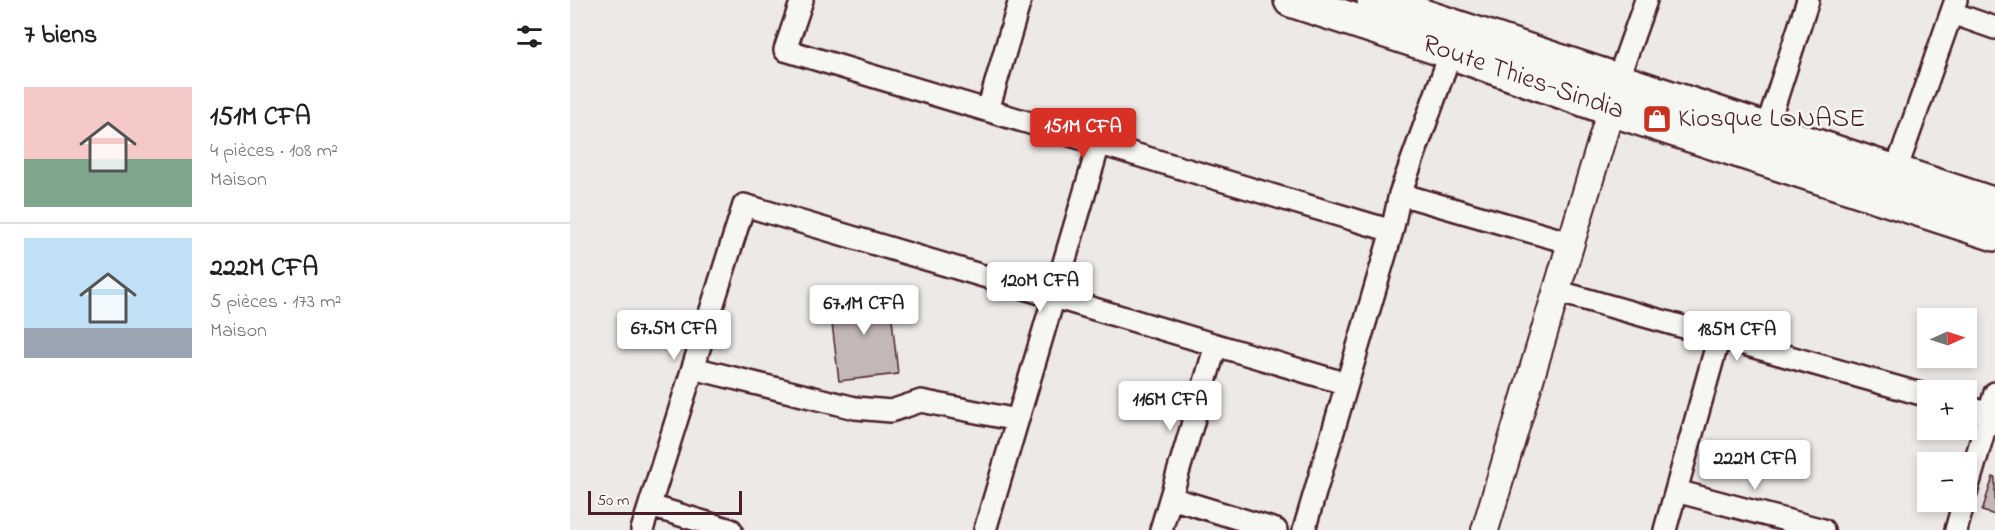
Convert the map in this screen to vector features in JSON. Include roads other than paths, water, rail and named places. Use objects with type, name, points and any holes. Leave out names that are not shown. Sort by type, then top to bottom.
[{"type":"main road","name":"Route Thies-Sindia","points":[[1290,0],[1451,52],[1614,95],[1766,130],[1995,206]]},
{"type":"main road","name":"Route Thies-Sindia","points":[[1374,0],[1614,95],[1995,234]]},
{"type":"street","points":[[802,0],[786,50],[1392,231]]},
{"type":"street","points":[[988,110],[1020,0]]},
{"type":"street","points":[[1485,530],[1614,95],[1646,0]]},
{"type":"street","points":[[1766,130],[1808,0]]},
{"type":"street","points":[[1895,173],[1954,7],[1995,28]]},
{"type":"street","points":[[1304,530],[1392,231],[1400,194],[1451,52]]},
{"type":"street","points":[[985,530],[1099,144]]},
{"type":"street","points":[[1400,194],[1571,243]]},
{"type":"street","points":[[642,530],[744,205],[1347,384]]},
{"type":"street","points":[[1556,291],[1917,393]]},
{"type":"street","points":[[1665,530],[1719,337]]},
{"type":"street","points":[[1161,530],[1216,345]]},
{"type":"street","points":[[693,368],[855,408],[891,411],[921,401],[1017,420]]},
{"type":"street","points":[[1977,457],[1995,393]]},
{"type":"street","points":[[1977,410],[1990,414]]},
{"type":"street","points":[[1676,491],[1823,530]]},
{"type":"street","points":[[1171,498],[1276,530]]},
{"type":"street","points":[[650,506],[731,530]]},
{"type":"street","points":[[1956,530],[1961,512]]},
{"type":"place","name":"Kiosque LONASE","points":[[1657,119]]}]
